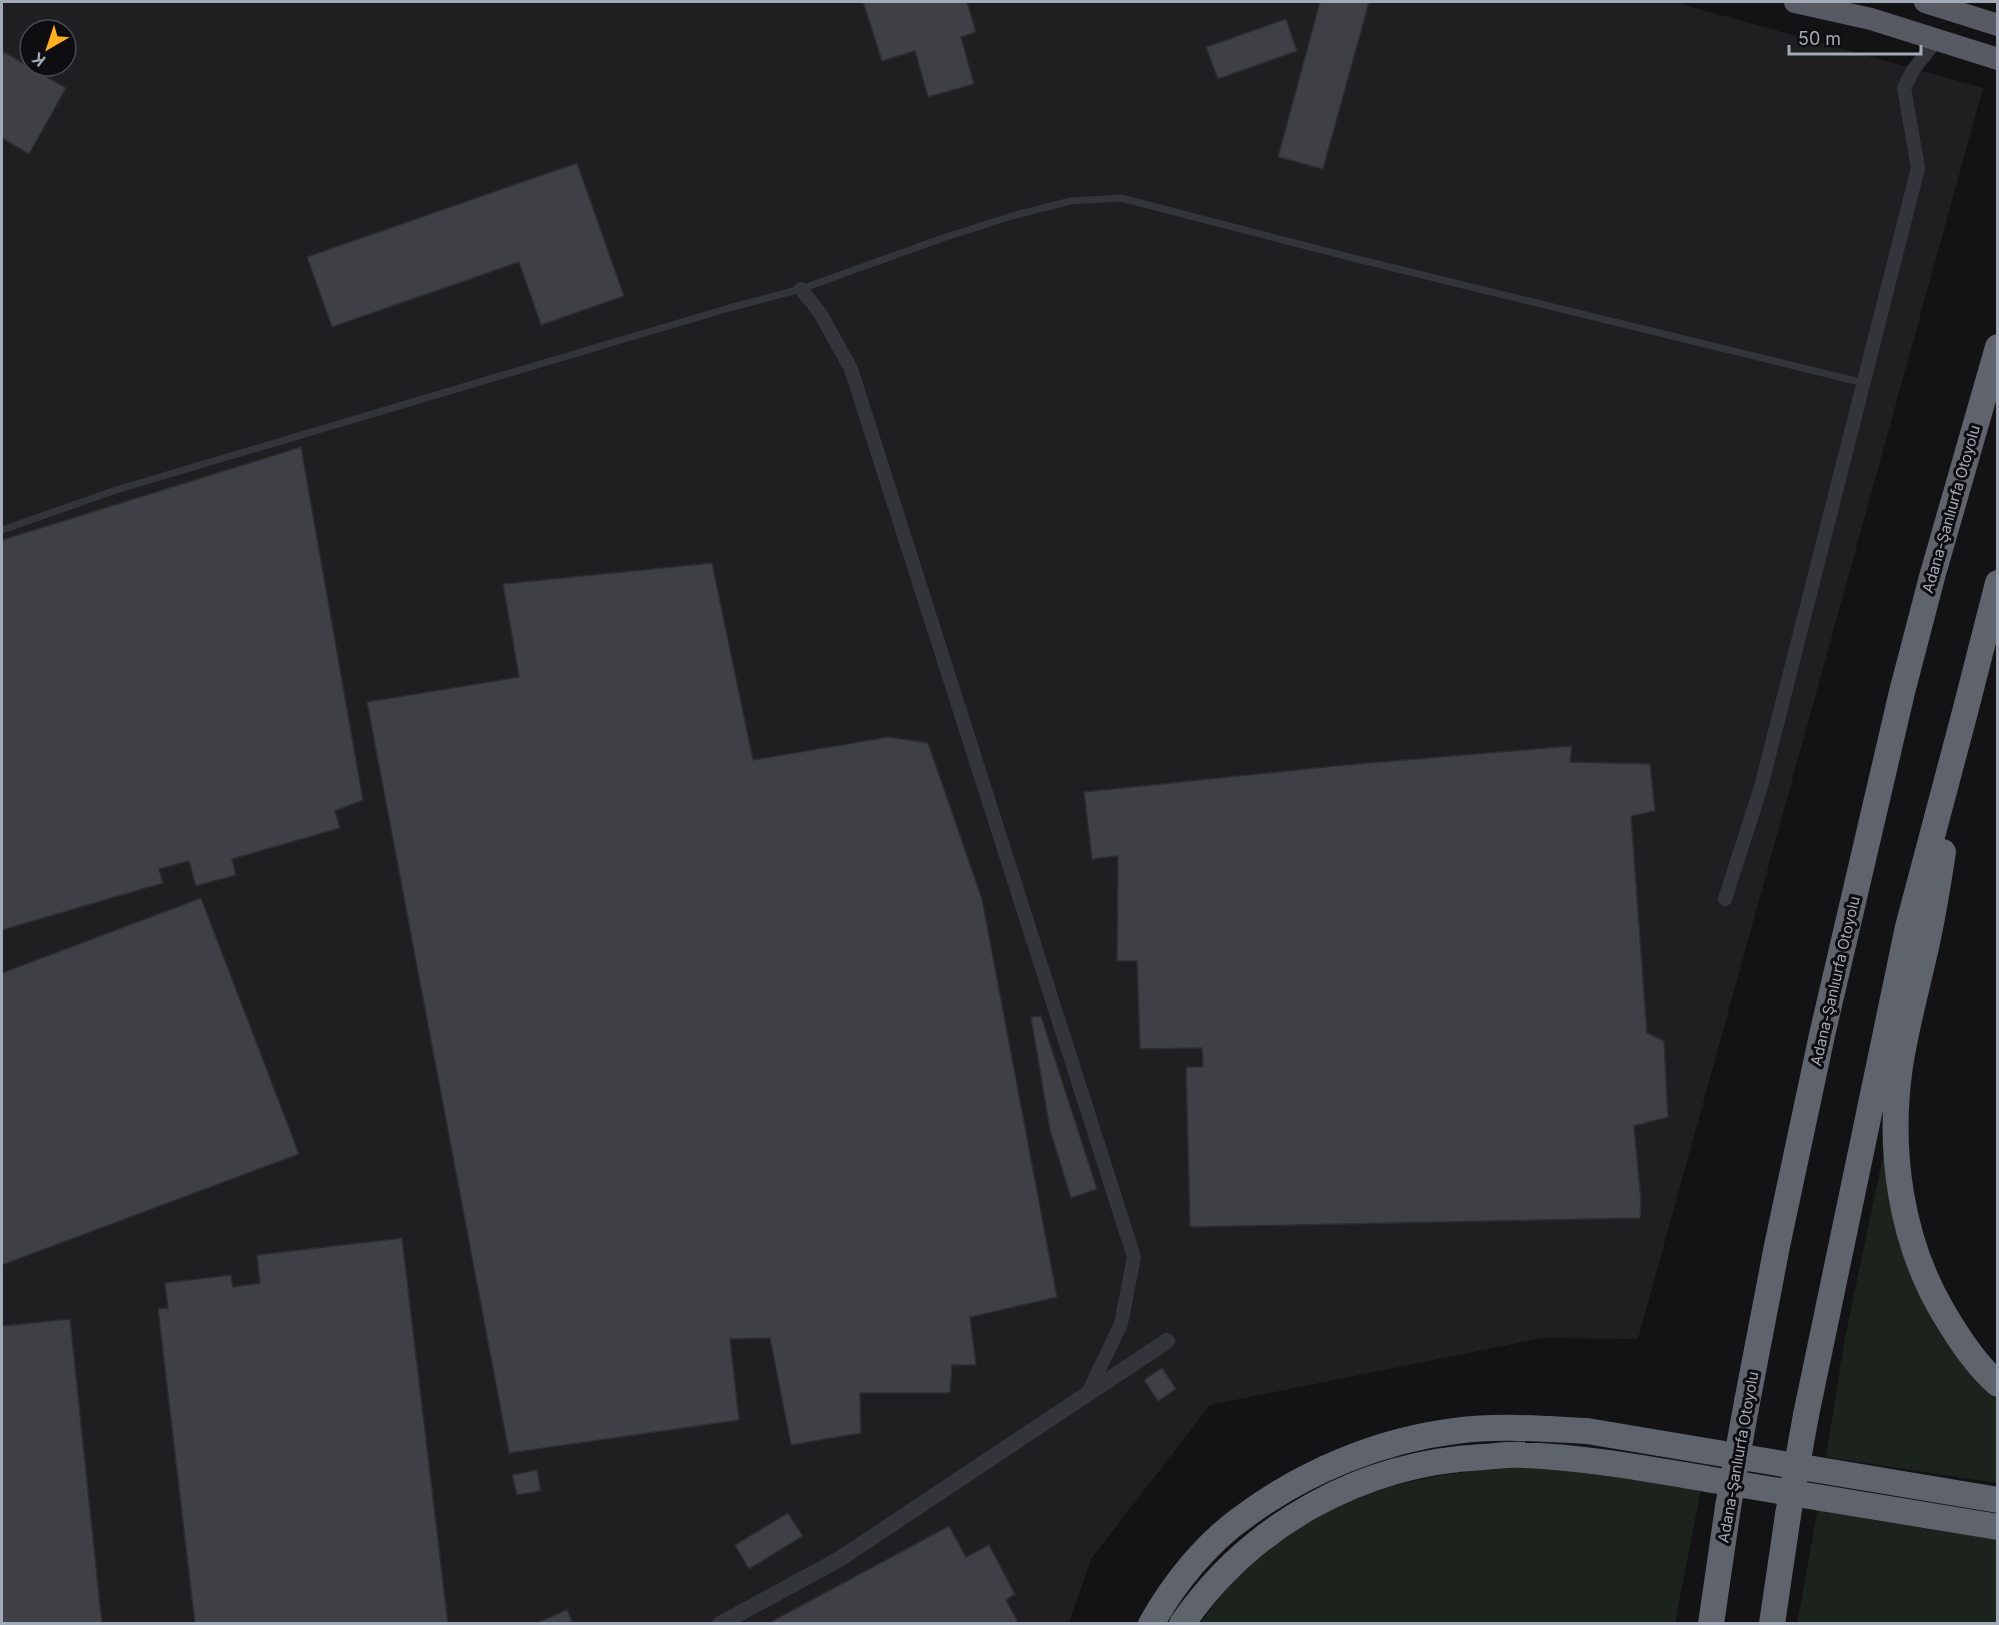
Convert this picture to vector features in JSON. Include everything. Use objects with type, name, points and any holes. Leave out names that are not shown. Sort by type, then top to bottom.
[{"type":"highway","points":[[1795,2],[1870,19],[1998,58]]},
{"type":"highway","points":[[1925,2],[1998,25]]},
{"type":"highway","name":"Adana-Şanlıurfa Otoyolu","points":[[1711,1623],[1728,1507],[1747,1402],[1777,1246],[1822,1035],[1897,714],[1932,577],[1998,347]]},
{"type":"highway","points":[[1772,1623],[1806,1414],[1908,927],[1998,583]]},
{"type":"highway","points":[[1965,712],[1931,925],[1900,1066],[1895,1144],[1904,1218],[1929,1288],[1957,1336],[1998,1384]]},
{"type":"highway","points":[[1150,1623],[1185,1573],[1216,1540],[1245,1515],[1276,1495],[1318,1473],[1369,1451],[1409,1439],[1456,1431],[1520,1427],[1587,1431],[1998,1500]]},
{"type":"highway","points":[[1182,1623],[1237,1558],[1293,1516],[1334,1494],[1372,1478],[1412,1466],[1456,1458],[1521,1454],[1594,1460],[1998,1527]]},
{"type":"street","points":[[1725,899],[1761,786],[1918,168],[1904,88],[1913,70],[1937,40]]},
{"type":"street","points":[[801,289],[820,313],[851,369],[1134,1257],[1122,1324],[1088,1393]]},
{"type":"street","points":[[720,1623],[838,1560],[1167,1341]]},
{"type":"lane","points":[[2,530],[127,486],[729,308],[801,289],[943,238],[1012,216],[1071,201],[1121,198],[1353,258],[1864,383]]},
{"type":"shaded area","points":[[2,2],[1674,2],[1983,88],[1638,1339],[1542,1338],[1210,1405],[1091,1559],[1069,1623],[2,1624]]},
{"type":"shaded area","points":[[1883,1156],[1895,1223],[1997,1396],[1997,1483],[1826,1457],[1845,1338]]},
{"type":"shaded area","points":[[1495,1467],[1563,1468],[1701,1489],[1675,1623],[1200,1624],[1231,1584],[1262,1556],[1297,1530],[1335,1508],[1373,1492],[1403,1484]]},
{"type":"shaded area","points":[[1818,1508],[1997,1537],[1997,1623],[1797,1624]]},
{"type":"building","points":[[863,2],[967,2],[976,32],[961,37],[974,84],[928,97],[915,51],[882,61]]},
{"type":"building","points":[[1320,2],[1369,2],[1323,169],[1278,157]]},
{"type":"building","points":[[1286,19],[1297,51],[1218,79],[1206,47]]},
{"type":"building","points":[[2,51],[18,60],[18,78],[49,78],[66,88],[29,154],[2,138]]},
{"type":"building","points":[[577,163],[624,296],[541,325],[519,262],[332,327],[307,257]]},
{"type":"building","points":[[301,447],[363,800],[335,811],[340,828],[232,859],[236,875],[196,886],[189,861],[159,869],[163,883],[2,930],[2,540]]},
{"type":"building","points":[[712,563],[753,760],[888,737],[928,743],[982,899],[1057,1297],[970,1317],[976,1365],[952,1365],[950,1393],[860,1393],[861,1433],[791,1445],[770,1338],[730,1339],[739,1420],[509,1453],[367,702],[519,677],[503,584]]},
{"type":"building","points":[[1572,746],[1570,762],[1650,764],[1655,811],[1631,816],[1647,1033],[1664,1041],[1668,1117],[1634,1126],[1641,1201],[1640,1218],[1190,1227],[1186,1067],[1203,1067],[1202,1048],[1140,1049],[1137,961],[1117,961],[1118,856],[1092,859],[1084,792],[1345,765]]},
{"type":"building","points":[[201,898],[299,1154],[2,1265],[2,973]]},
{"type":"building","points":[[1041,1016],[1097,1189],[1071,1198],[1050,1130],[1031,1017]]},
{"type":"building","points":[[402,1238],[448,1624],[195,1624],[158,1309],[168,1308],[165,1283],[231,1275],[233,1287],[260,1283],[257,1255]]},
{"type":"building","points":[[70,1319],[102,1624],[2,1624],[2,1326]]},
{"type":"building","points":[[1162,1368],[1176,1389],[1158,1401],[1144,1380]]},
{"type":"building","points":[[537,1470],[541,1491],[517,1495],[512,1475]]},
{"type":"building","points":[[788,1513],[803,1536],[749,1569],[735,1545]]},
{"type":"building","points":[[949,1526],[966,1557],[989,1545],[1015,1594],[1006,1600],[1019,1624],[767,1624]]},
{"type":"building","points":[[567,1610],[572,1621],[567,1624],[534,1624]]}]
